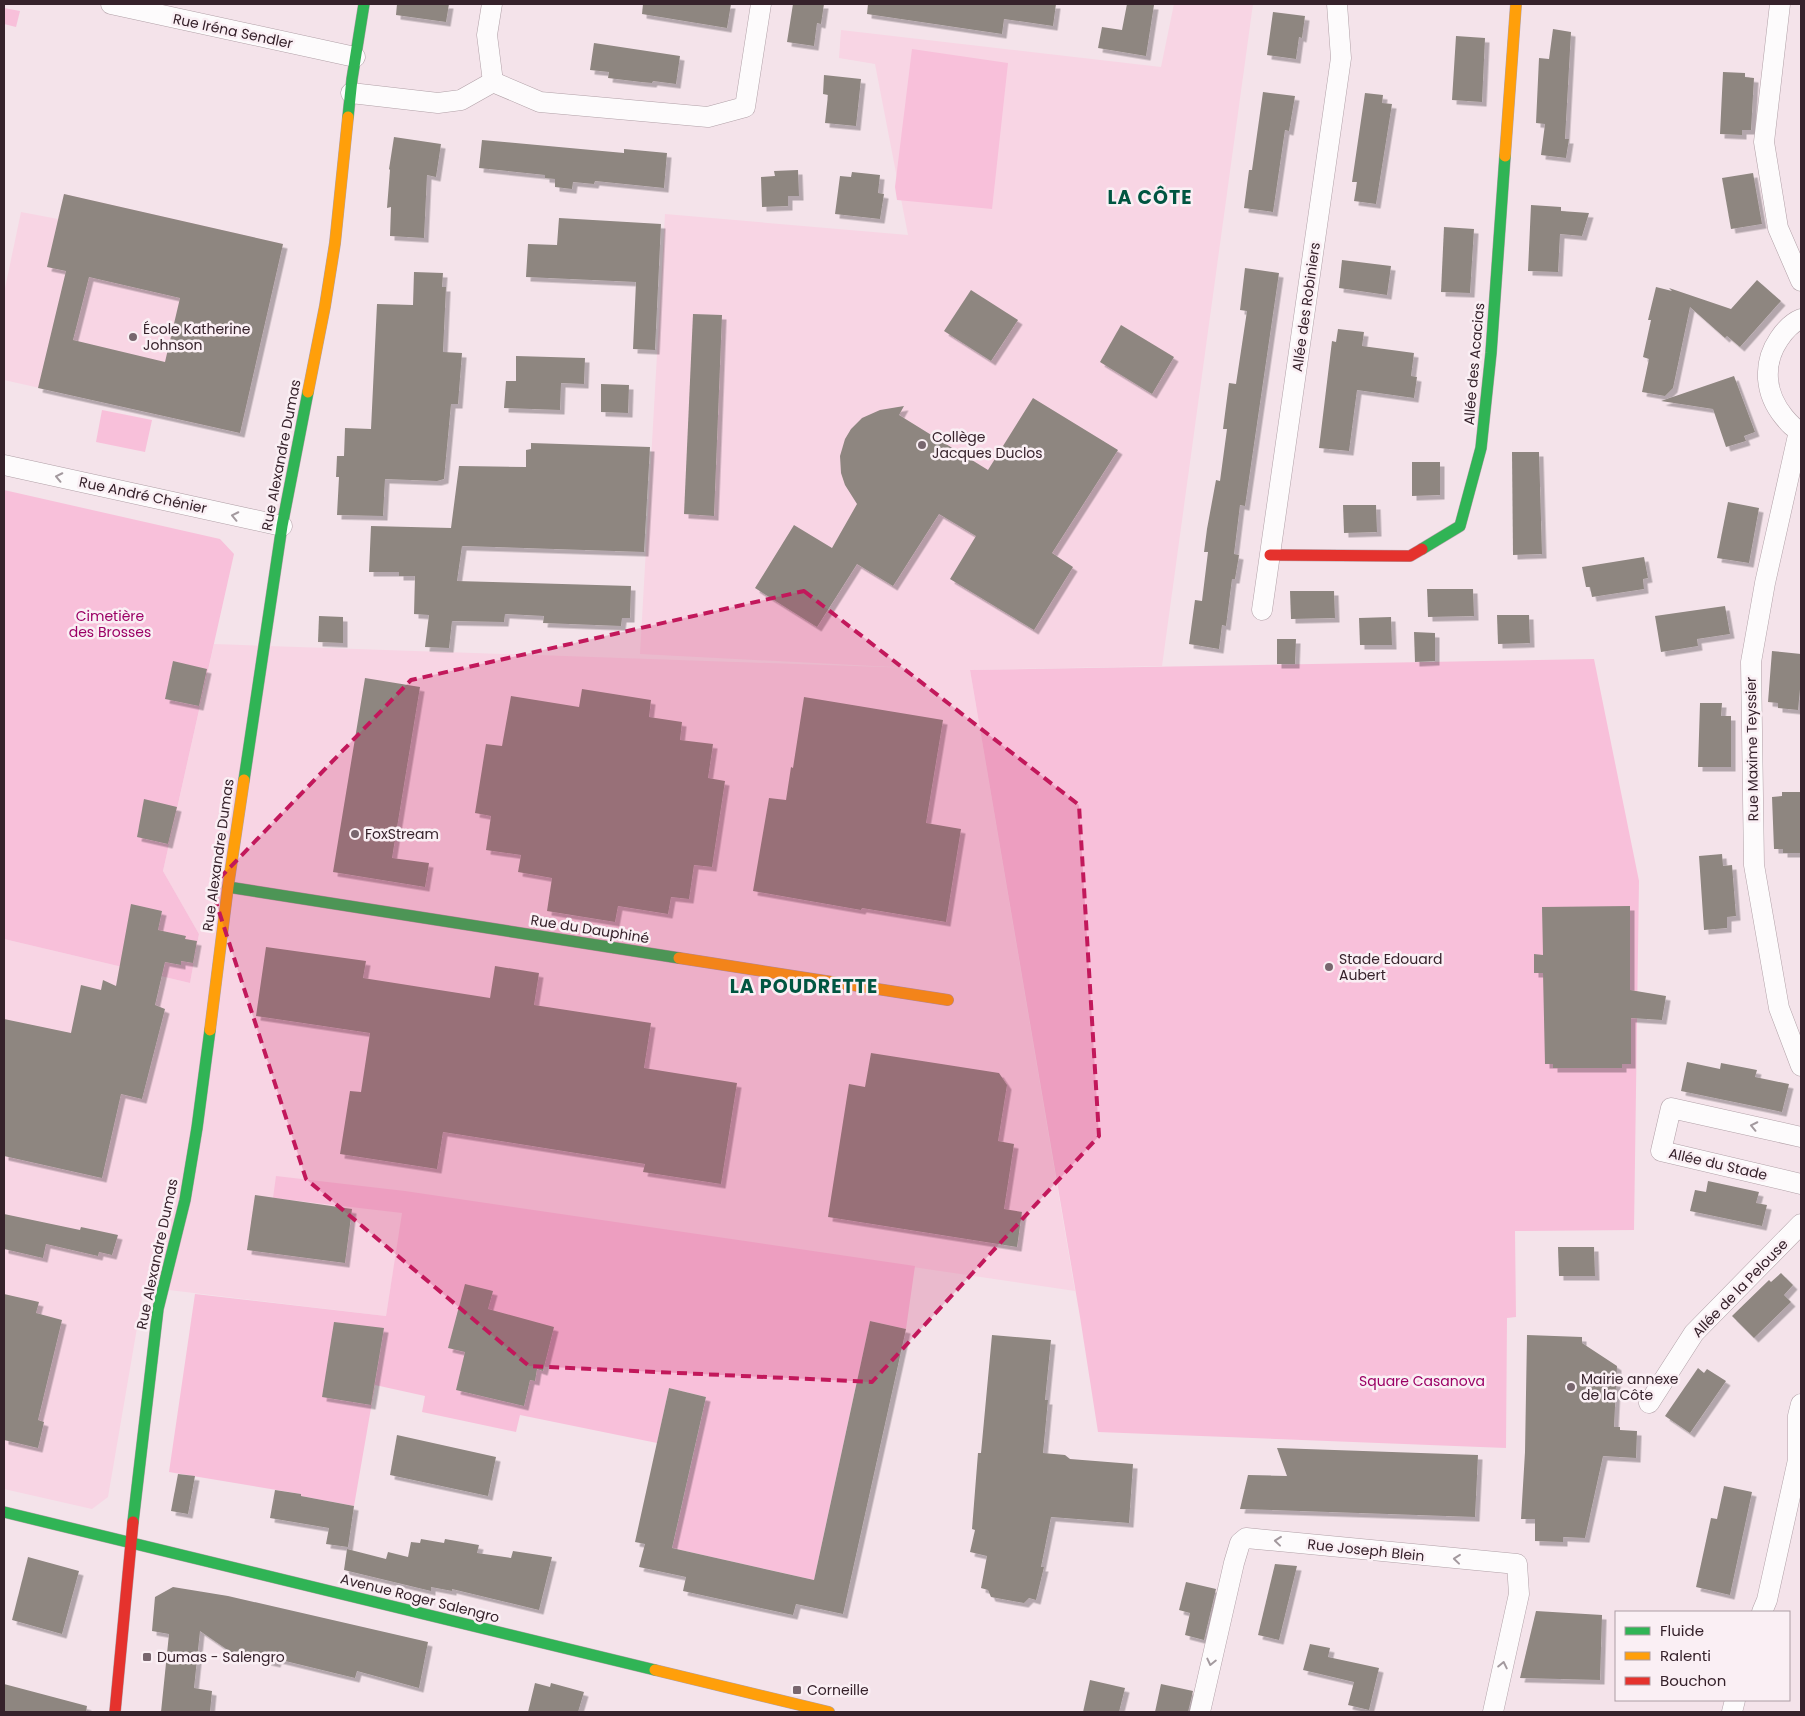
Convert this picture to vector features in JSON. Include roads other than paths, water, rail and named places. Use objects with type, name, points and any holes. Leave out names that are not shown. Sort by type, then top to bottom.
[{"type":"street","name":"Rue Iréna Sendler","points":[[111,4],[356,58]]},
{"type":"street","name":"Rue Alexandre Dumas","points":[[115,1712],[130,1543],[158,1309],[184,1200],[197,1128],[228,887],[282,526],[325,306],[364,4]]},
{"type":"street","points":[[492,4],[487,35],[493,82]]},
{"type":"street","points":[[493,82],[540,102],[708,117],[745,107],[761,4]]},
{"type":"street","name":"Allée des Robiniers","points":[[1262,610],[1342,58],[1337,4]]},
{"type":"street","name":"Allée des Acacias","points":[[1270,555],[1410,556],[1460,526],[1482,448],[1491,353],[1516,4]]},
{"type":"street","points":[[1780,4],[1764,142],[1778,228],[1801,281]]},
{"type":"street","points":[[351,93],[438,103],[461,100],[493,82]]},
{"type":"street","points":[[1800,432],[1776,407],[1768,388],[1767,366],[1773,348],[1785,330],[1801,319]]},
{"type":"street","name":"Rue Maxime Teyssier","points":[[1800,432],[1750,662],[1754,865],[1779,1008],[1801,1066]]},
{"type":"street","name":"Rue André Chénier","points":[[4,465],[282,526]]},
{"type":"street","name":"Rue du Dauphiné","points":[[228,887],[948,1000]]},
{"type":"street","name":"Allée du Stade","points":[[1801,1136],[1671,1108],[1661,1151],[1801,1184]]},
{"type":"street","name":"Allée de la Pelouse","points":[[1649,1403],[1694,1333],[1801,1224]]},
{"type":"street","points":[[1762,1611],[1767,1600],[1798,1460],[1798,1416],[1801,1404]]},
{"type":"street","name":"Avenue Roger Salengro","points":[[4,1512],[829,1712]]},
{"type":"street","name":"Rue Joseph Blein","points":[[1200,1712],[1234,1563],[1240,1543],[1246,1538],[1518,1564],[1519,1594],[1493,1712]]},
{"type":"place","name":"École Katherine Johnson","points":[[133,337]]},
{"type":"place","name":"Collège Jacques Duclos","points":[[922,445]]},
{"type":"place","name":"FoxStream","points":[[355,834]]},
{"type":"place","name":"Stade Edouard Aubert","points":[[1329,967]]},
{"type":"place","name":"Mairie annexe de la Côte","points":[[1571,1387]]},
{"type":"place","name":"Dumas - Salengro","points":[[147,1657]]},
{"type":"place","name":"Corneille","points":[[797,1690]]},
{"type":"district","name":"LA CÔTE","points":[[1150,197]]},
{"type":"district","name":"LA POUDRETTE","points":[[804,986]]},
{"type":"park label","name":"Cimetière des Brosses","points":[[110,624]]},
{"type":"park label","name":"Square Casanova","points":[[1422,1381]]}]
